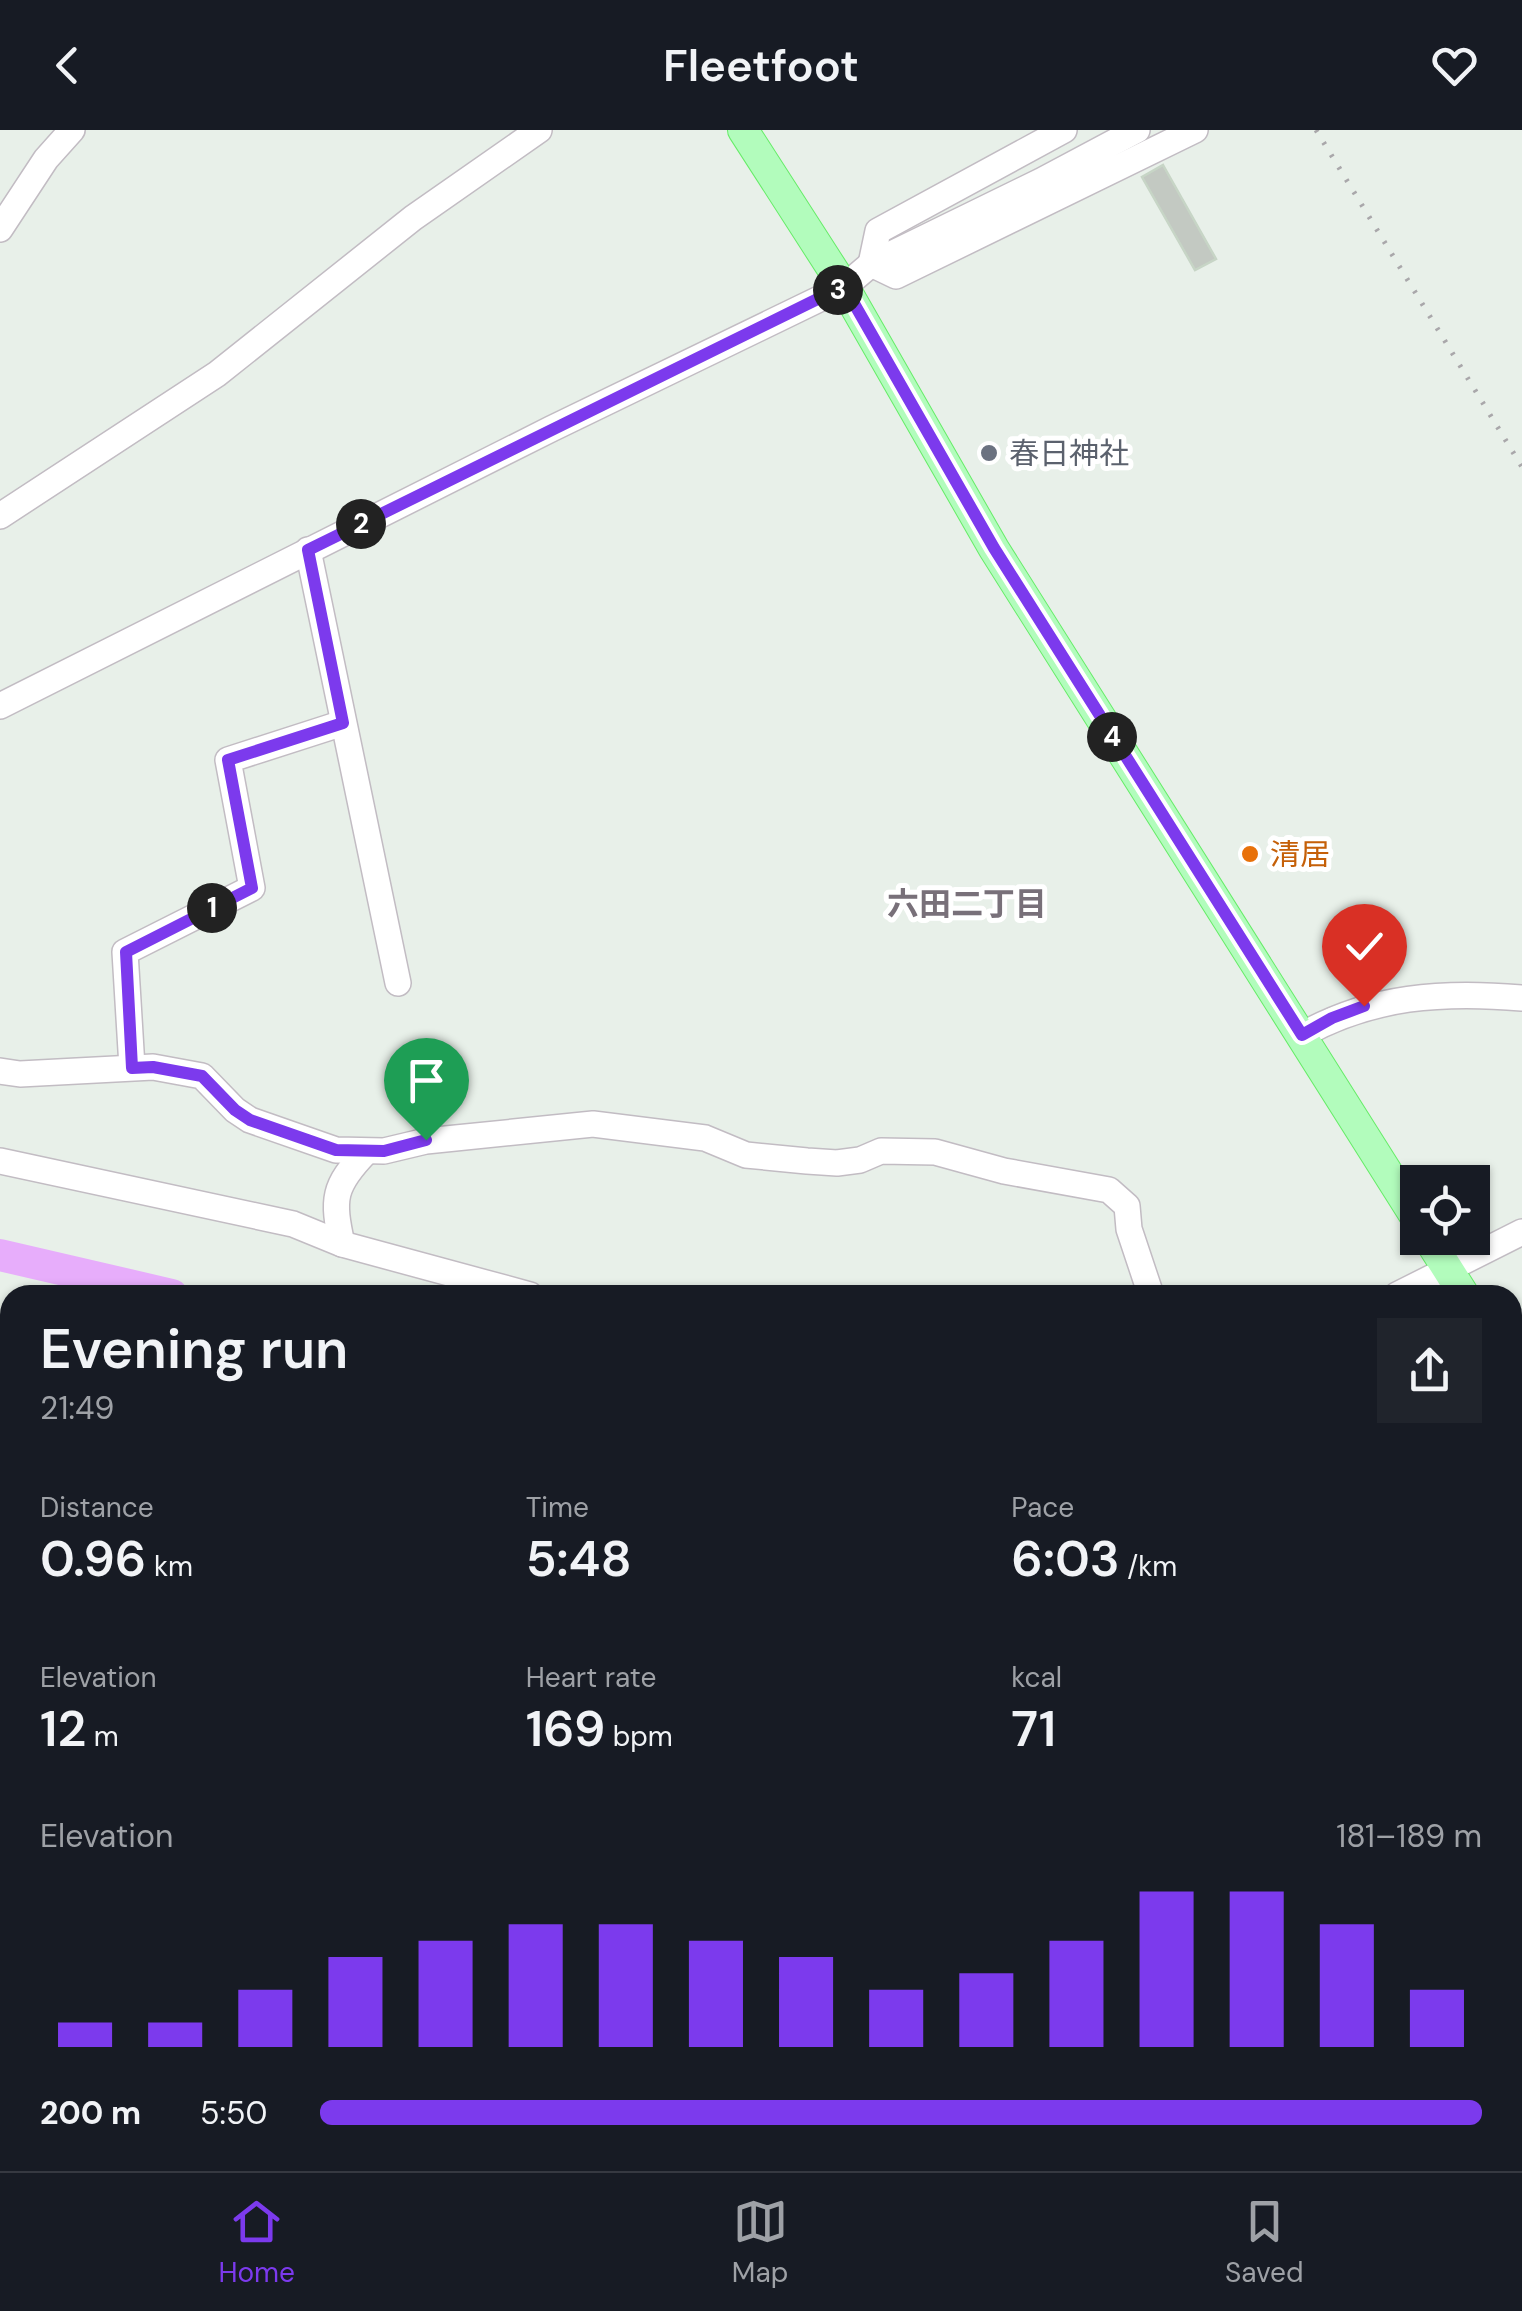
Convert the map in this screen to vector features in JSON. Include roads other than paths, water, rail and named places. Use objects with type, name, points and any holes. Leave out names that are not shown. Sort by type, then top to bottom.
[{"type":"main road","points":[[743,130],[844,286],[994,548],[1400,1191]]},
{"type":"main road","points":[[1439,1255],[1455,1281]]},
{"type":"street","points":[[0,230],[46,159],[72,130]]},
{"type":"street","points":[[0,516],[217,374],[413,218],[539,130]]},
{"type":"street","points":[[871,264],[878,232],[1064,130]]},
{"type":"street","points":[[0,706],[844,286],[871,264],[1041,182],[1137,130]]},
{"type":"street","points":[[871,264],[896,276],[1195,130]]},
{"type":"street","points":[[308,550],[398,983]]},
{"type":"street","points":[[132,1068],[126,952],[252,888],[228,760],[343,723]]},
{"type":"street","points":[[1302,1035],[1332,1018],[1407,997],[1522,998]]},
{"type":"street","points":[[0,1071],[20,1074],[153,1067],[202,1076],[250,1120],[336,1150],[366,1152],[426,1140],[593,1124],[704,1138],[746,1155],[807,1161],[838,1163],[880,1152],[935,1152],[1004,1171],[1109,1190],[1126,1206],[1129,1229],[1148,1285]]},
{"type":"street","points":[[342,1244],[335,1195],[347,1172],[366,1152]]},
{"type":"street","points":[[0,1162],[294,1224],[342,1244],[493,1285]]},
{"type":"street","points":[[1455,1281],[1522,1232]]},
{"type":"waterway","points":[[0,1255],[129,1285]]},
{"type":"railway","points":[[1316,130],[1522,467]]},
{"type":"place","name":"春日神社","points":[[989,453]]},
{"type":"place","name":"清居","points":[[1250,854]]},
{"type":"district","name":"六田二丁目","points":[[967,904]]}]
